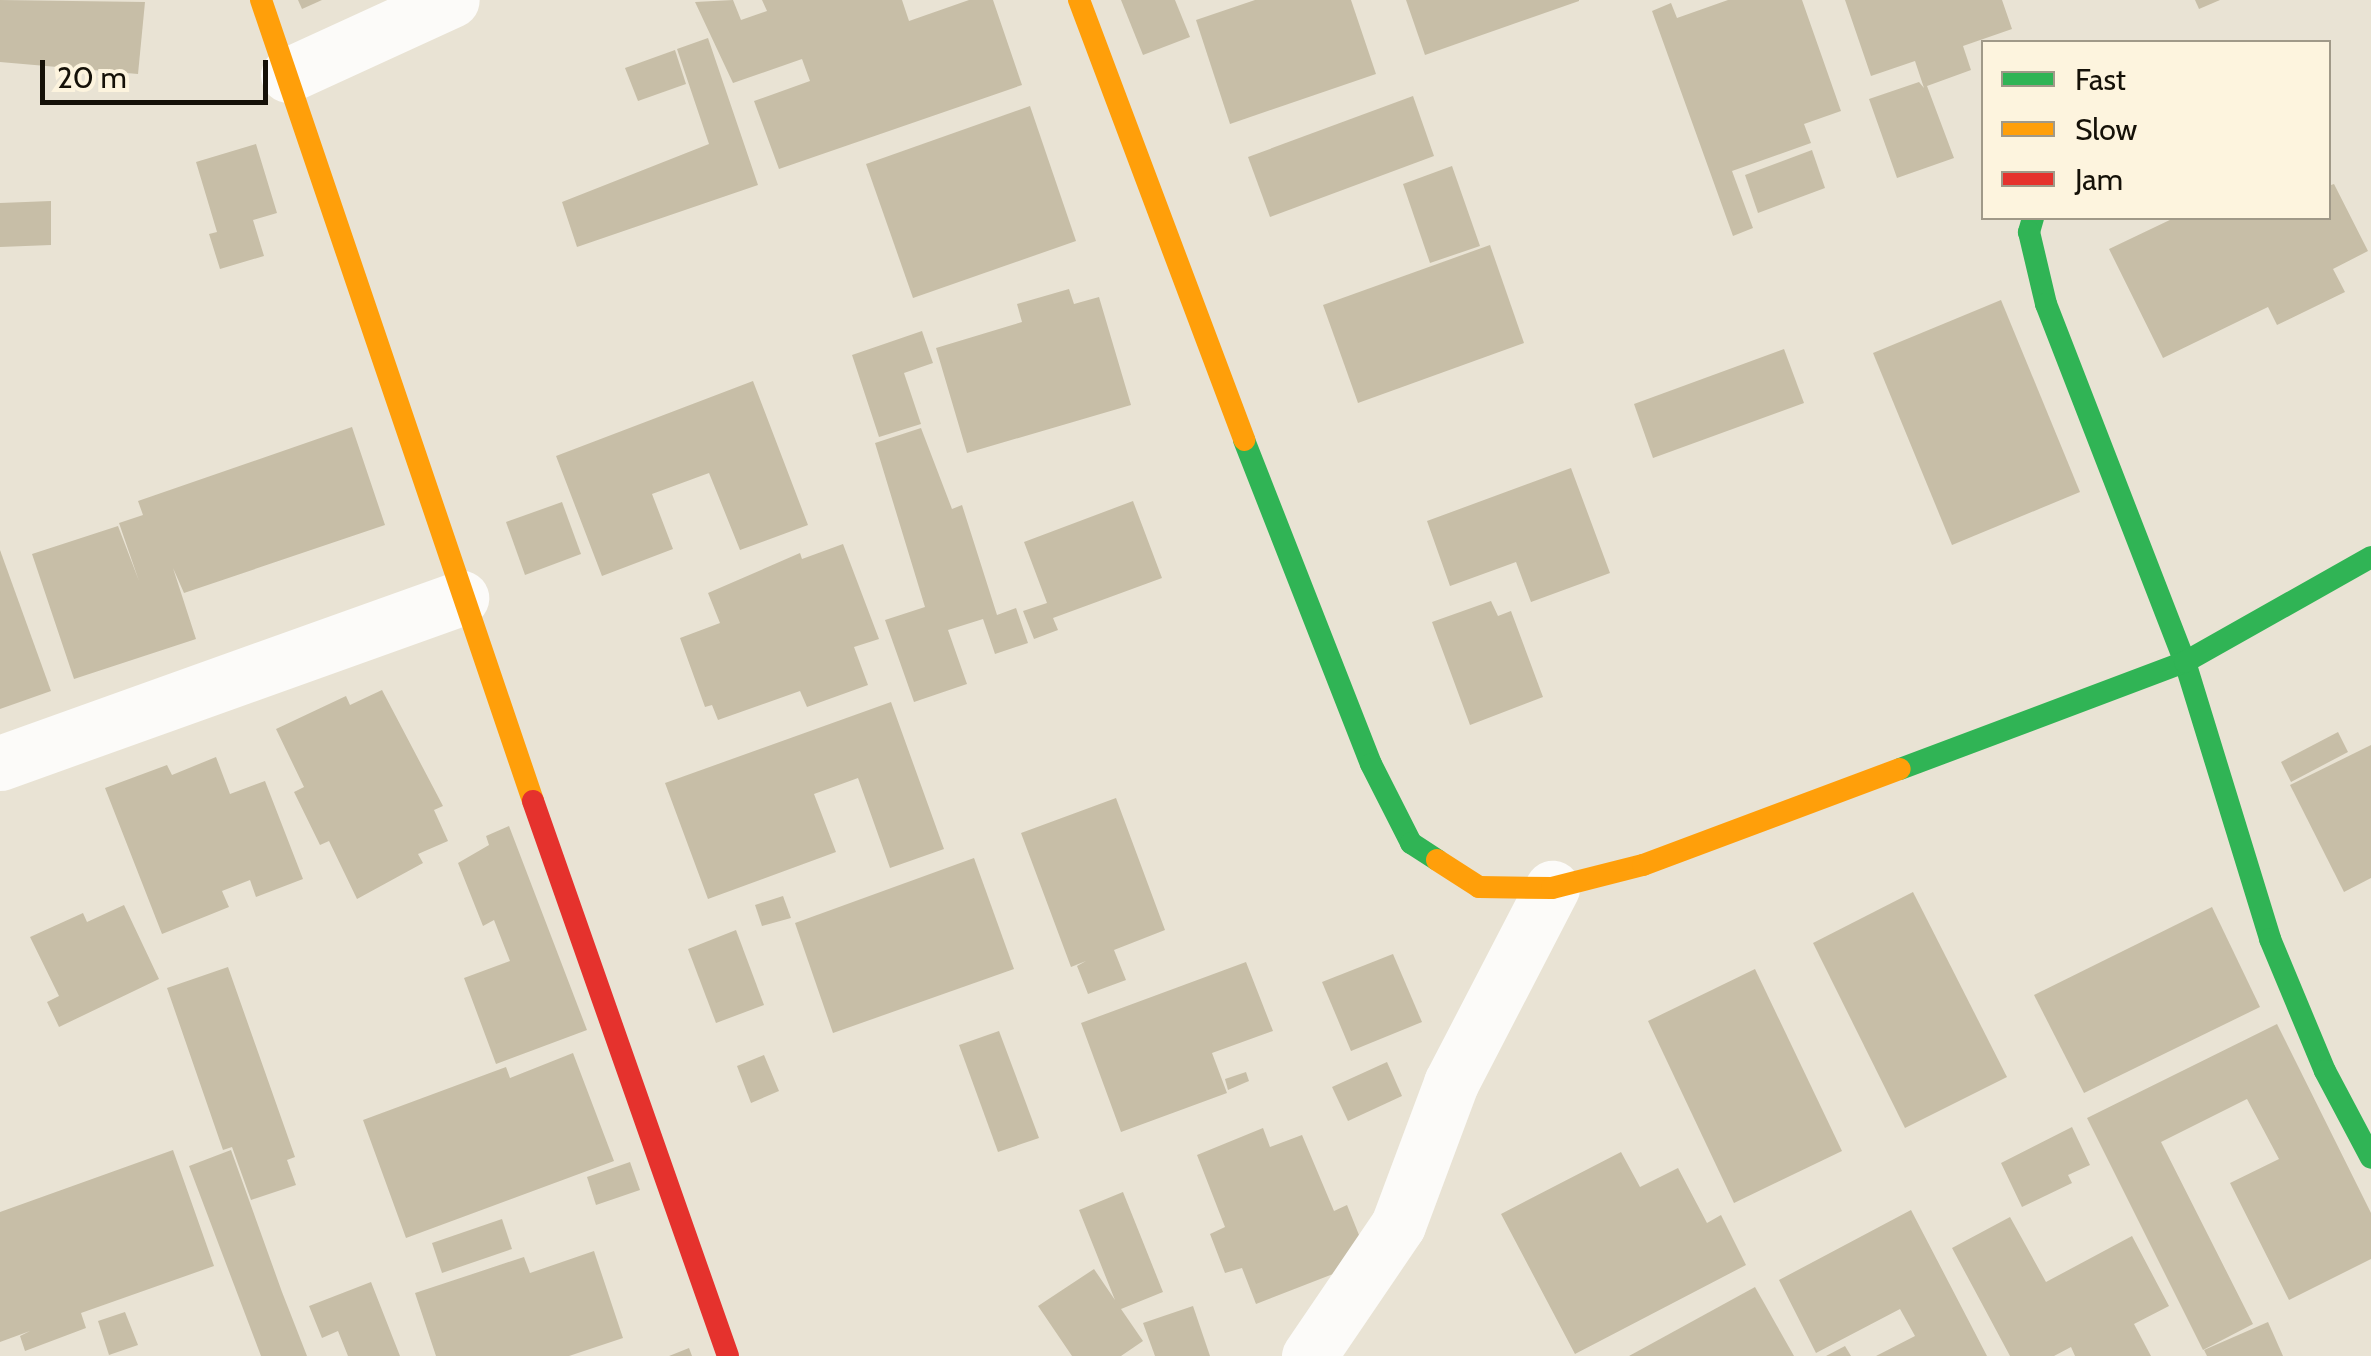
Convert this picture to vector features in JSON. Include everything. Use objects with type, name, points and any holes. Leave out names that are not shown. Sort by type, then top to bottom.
[{"type":"street","points":[[261,0],[461,598],[728,1356]]},
{"type":"street","points":[[288,74],[452,0]]},
{"type":"street","points":[[1079,0],[1169,249],[1371,764],[1410,843],[1478,887],[1552,888],[1643,865],[2186,662],[2371,557]]},
{"type":"street","points":[[2032,220],[2029,232],[2046,304],[2186,662],[2270,939],[2325,1071],[2371,1158]]},
{"type":"street","points":[[0,763],[461,598]]},
{"type":"street","points":[[1310,1356],[1398,1224],[1451,1083],[1552,888]]},
{"type":"building","points":[[0,0],[145,2],[138,74],[0,62]]},
{"type":"building","points":[[298,0],[322,0],[302,9]]},
{"type":"building","points":[[733,0],[741,20],[767,11],[762,0],[902,0],[909,21],[969,0],[993,0],[1022,85],[779,169],[754,101],[810,81],[802,59],[733,83],[695,2]]},
{"type":"building","points":[[1121,0],[1175,0],[1190,37],[1143,55]]},
{"type":"building","points":[[1255,0],[1351,0],[1376,74],[1230,124],[1196,20]]},
{"type":"building","points":[[1406,0],[1579,0],[1579,1],[1425,55]]},
{"type":"building","points":[[1728,0],[1802,0],[1841,111],[1804,124],[1811,143],[1732,171],[1753,228],[1733,236],[1652,11],[1671,3],[1677,18]]},
{"type":"building","points":[[1845,0],[2002,0],[2012,29],[1963,46],[1971,70],[1927,86],[1954,158],[1897,178],[1869,99],[1919,82],[1924,88],[1915,61],[1871,76]]},
{"type":"building","points":[[2195,0],[2220,0],[2199,9]]},
{"type":"building","points":[[708,38],[758,185],[577,247],[562,202],[709,144],[677,49]]},
{"type":"building","points":[[675,50],[686,84],[638,101],[625,68]]},
{"type":"building","points":[[1413,96],[1434,156],[1270,217],[1248,157]]},
{"type":"building","points":[[1030,106],[1076,241],[913,298],[866,164]]},
{"type":"building","points":[[256,144],[277,213],[253,220],[264,256],[220,269],[209,234],[217,232],[196,162]]},
{"type":"building","points":[[1812,150],[1825,188],[1758,213],[1745,175]]},
{"type":"building","points":[[1452,166],[1480,246],[1430,263],[1403,184]]},
{"type":"building","points":[[2334,184],[2368,251],[2333,269],[2345,292],[2277,325],[2268,307],[2163,358],[2109,249],[2170,220],[2331,220]]},
{"type":"building","points":[[51,201],[51,245],[0,247],[0,203]]},
{"type":"building","points":[[1490,245],[1524,343],[1358,403],[1323,305]]},
{"type":"building","points":[[1069,289],[1074,304],[1099,297],[1131,405],[967,453],[936,348],[1022,322],[1017,304]]},
{"type":"building","points":[[2001,300],[2080,492],[1952,545],[1873,353]]},
{"type":"building","points":[[922,331],[933,363],[904,373],[921,424],[879,437],[852,355]]},
{"type":"building","points":[[1784,349],[1804,403],[1653,458],[1634,404]]},
{"type":"building","points":[[753,381],[808,525],[740,550],[709,473],[652,494],[673,549],[602,576],[556,456]]},
{"type":"building","points":[[352,427],[385,525],[184,593],[173,568],[196,639],[74,679],[32,554],[118,526],[139,581],[119,523],[143,515],[138,501]]},
{"type":"building","points":[[921,428],[952,509],[962,505],[997,615],[1016,608],[1028,643],[995,654],[983,619],[948,630],[967,684],[914,702],[885,620],[925,607],[875,443]]},
{"type":"building","points":[[1571,468],[1610,573],[1531,602],[1516,562],[1450,586],[1427,521]]},
{"type":"building","points":[[1133,501],[1162,578],[1053,618],[1058,630],[1034,639],[1023,611],[1047,603],[1024,542]]},
{"type":"building","points":[[562,502],[581,554],[525,575],[506,522]]},
{"type":"building","points":[[843,544],[879,639],[854,647],[868,685],[807,707],[800,691],[718,720],[712,705],[705,707],[680,638],[720,623],[708,593],[800,553],[802,559]]},
{"type":"building","points":[[0,550],[51,691],[0,709]]},
{"type":"building","points":[[1491,601],[1498,616],[1511,611],[1543,697],[1470,725],[1432,622]]},
{"type":"building","points":[[382,690],[443,806],[434,810],[448,841],[418,854],[423,863],[357,899],[329,841],[320,845],[294,792],[304,787],[276,729],[346,696],[350,705]]},
{"type":"building","points":[[891,702],[944,849],[890,868],[858,778],[814,794],[836,852],[708,899],[665,783]]},
{"type":"building","points":[[2338,732],[2348,752],[2291,782],[2281,762]]},
{"type":"building","points":[[2371,745],[2371,878],[2344,892],[2290,785]]},
{"type":"building","points":[[216,757],[230,794],[265,781],[303,879],[256,897],[250,880],[222,891],[229,907],[162,934],[105,788],[167,765],[172,775]]},
{"type":"building","points":[[1116,798],[1165,930],[1114,950],[1126,980],[1088,994],[1077,966],[1086,961],[1071,967],[1021,833]]},
{"type":"building","points":[[509,826],[587,1030],[496,1064],[464,978],[510,961],[494,920],[483,926],[458,863],[489,845],[486,836]]},
{"type":"building","points":[[974,858],[1014,969],[833,1033],[795,923]]},
{"type":"building","points":[[1913,892],[2007,1077],[1905,1128],[1813,943]]},
{"type":"building","points":[[783,896],[791,918],[762,926],[755,905]]},
{"type":"building","points":[[124,905],[159,979],[59,1027],[47,1002],[59,996],[30,937],[83,913],[87,922]]},
{"type":"building","points":[[2212,907],[2260,1007],[2084,1093],[2034,995]]},
{"type":"building","points":[[736,930],[764,1005],[716,1023],[688,949]]},
{"type":"building","points":[[1393,954],[1422,1022],[1351,1051],[1322,982]]},
{"type":"building","points":[[1246,962],[1273,1031],[1212,1053],[1227,1093],[1121,1132],[1081,1023]]},
{"type":"building","points":[[228,967],[295,1157],[287,1160],[296,1185],[251,1200],[232,1147],[223,1150],[167,988]]},
{"type":"building","points":[[1755,969],[1842,1151],[1734,1203],[1648,1021]]},
{"type":"building","points":[[2277,1024],[2371,1213],[2371,1259],[2289,1300],[2230,1183],[2279,1159],[2247,1099],[2161,1142],[2253,1324],[2203,1350],[2087,1118]]},
{"type":"building","points":[[999,1031],[1039,1138],[998,1152],[959,1045]]},
{"type":"building","points":[[573,1053],[614,1161],[406,1238],[363,1120],[506,1067],[510,1078]]},
{"type":"building","points":[[764,1055],[779,1091],[751,1103],[737,1066]]},
{"type":"building","points":[[1387,1062],[1402,1096],[1348,1121],[1332,1087]]},
{"type":"building","points":[[1246,1072],[1249,1081],[1228,1090],[1225,1079]]},
{"type":"building","points":[[2072,1127],[2090,1165],[2068,1175],[2072,1183],[2022,1207],[2001,1163]]},
{"type":"building","points":[[1263,1128],[1270,1147],[1302,1135],[1334,1211],[1347,1205],[1369,1260],[1256,1304],[1242,1268],[1225,1273],[1210,1234],[1225,1227],[1197,1155]]},
{"type":"building","points":[[173,1150],[214,1266],[81,1313],[86,1328],[25,1351],[20,1336],[30,1331],[0,1342],[0,1212]]},
{"type":"building","points":[[231,1150],[307,1356],[261,1356],[189,1166]]},
{"type":"building","points":[[1621,1152],[1640,1187],[1678,1168],[1707,1223],[1721,1215],[1746,1265],[1575,1354],[1501,1214]]},
{"type":"building","points":[[630,1162],[640,1190],[596,1205],[587,1177]]},
{"type":"building","points":[[1123,1192],[1163,1292],[1121,1309],[1143,1341],[1121,1356],[1072,1356],[1038,1306],[1094,1269],[1115,1300],[1079,1210]]},
{"type":"building","points":[[1911,1210],[1987,1356],[1876,1356],[1915,1336],[1900,1309],[1816,1353],[1779,1280]]},
{"type":"building","points":[[2010,1217],[2046,1282],[2132,1236],[2169,1306],[2134,1324],[2151,1356],[2075,1356],[2071,1347],[2054,1356],[2010,1356],[1952,1248]]},
{"type":"building","points":[[502,1219],[512,1249],[442,1273],[432,1243]]},
{"type":"building","points":[[594,1251],[623,1338],[569,1356],[436,1356],[415,1293],[524,1257],[530,1273]]},
{"type":"building","points":[[371,1282],[400,1356],[348,1356],[338,1331],[322,1338],[309,1306]]},
{"type":"building","points":[[1755,1287],[1794,1356],[1629,1356]]},
{"type":"building","points":[[1193,1306],[1210,1356],[1155,1356],[1143,1323]]},
{"type":"building","points":[[125,1312],[138,1345],[109,1355],[98,1321]]},
{"type":"building","points":[[2268,1322],[2283,1356],[2207,1356],[2204,1350]]},
{"type":"building","points":[[1845,1346],[1851,1356],[1826,1356]]},
{"type":"building","points":[[689,1348],[692,1356],[669,1356]]},
{"type":"traffic: fast","points":[[2032,220],[2029,232],[2046,304],[2185,662],[2270,939],[2325,1071],[2371,1158]]},
{"type":"traffic: fast","points":[[1244,440],[1371,764],[1411,843],[1437,860]]},
{"type":"traffic: fast","points":[[1900,769],[2185,662],[2371,557]]},
{"type":"traffic: slow","points":[[261,0],[533,801]]},
{"type":"traffic: slow","points":[[1079,0],[1244,440]]},
{"type":"traffic: slow","points":[[1437,860],[1479,887],[1552,888],[1643,865],[1900,769]]},
{"type":"traffic: jam","points":[[533,801],[728,1356]]}]
